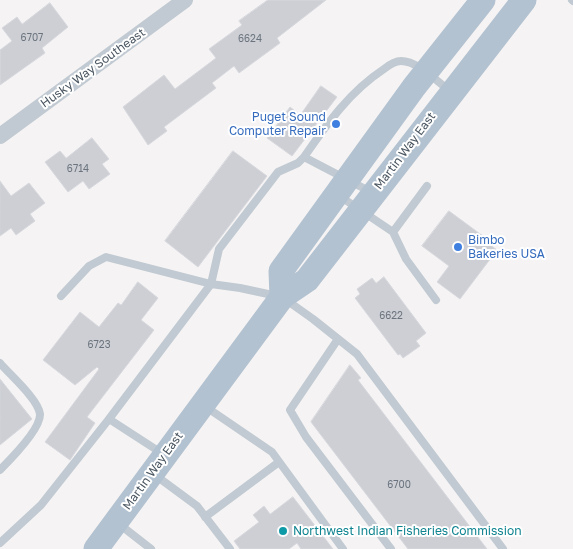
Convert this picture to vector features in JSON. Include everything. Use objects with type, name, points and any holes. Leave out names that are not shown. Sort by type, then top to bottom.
[{"type":"main road","points":[[282,297],[281,271],[426,72],[483,0]]},
{"type":"main road","name":"Martin Way East","points":[[96,549],[282,297],[307,280],[524,0]]},
{"type":"street","name":"Husky Way Southeast","points":[[0,136],[185,0]]},
{"type":"lane","points":[[0,544],[41,505],[211,284],[219,249],[278,172],[298,163],[304,157],[348,98],[367,80],[399,60],[409,62],[426,72],[451,92]]},
{"type":"lane","points":[[304,157],[342,186],[367,202],[393,232],[406,259],[436,300]]},
{"type":"lane","points":[[342,186],[367,202]]},
{"type":"lane","points":[[393,232],[427,186]]},
{"type":"lane","points":[[61,296],[89,266],[106,256],[211,284],[282,297],[357,354],[503,549]]},
{"type":"lane","points":[[338,339],[290,410],[306,437],[391,549]]},
{"type":"lane","points":[[0,363],[35,402],[40,414],[39,421],[21,448],[0,470]]},
{"type":"lane","points":[[202,404],[272,452],[343,549]]},
{"type":"lane","points":[[109,419],[158,464],[197,506],[230,549]]},
{"type":"lane","points":[[205,517],[279,462]]},
{"type":"lane","points":[[116,522],[151,549]]},
{"type":"building","points":[[268,0],[326,0],[277,38],[280,43],[239,73],[234,66],[212,83],[216,88],[164,127],[167,131],[148,145],[123,107],[164,75],[175,89],[216,58],[209,49],[242,25],[239,21]]},
{"type":"building","points":[[50,3],[68,27],[42,48],[45,53],[0,85],[0,50],[12,41],[2,28],[17,17],[22,24]]},
{"type":"building","points":[[321,86],[337,97],[292,156],[267,138],[290,107],[300,115]]},
{"type":"building","points":[[92,138],[109,159],[102,164],[110,174],[89,189],[83,181],[68,192],[45,162],[60,151],[66,158]]},
{"type":"building","points":[[233,151],[267,176],[198,267],[165,241]]},
{"type":"building","points":[[0,181],[11,196],[29,183],[45,203],[30,214],[35,221],[16,235],[11,228],[0,236]]},
{"type":"building","points":[[449,211],[487,239],[485,241],[497,250],[460,299],[437,282],[449,266],[422,246]]},
{"type":"building","points":[[384,277],[426,333],[416,341],[420,346],[403,358],[400,354],[398,355],[355,298],[360,294],[357,289],[372,278],[376,283]]},
{"type":"building","points":[[138,282],[158,298],[141,320],[154,330],[87,417],[95,423],[70,460],[45,442],[99,369],[97,367],[75,385],[43,360],[80,312],[99,327],[118,303],[121,305]]},
{"type":"building","points":[[350,365],[361,378],[358,380],[487,549],[408,549],[311,422]]},
{"type":"building","points":[[0,379],[32,419],[0,445]]},
{"type":"building","name":"Northwest Indian Fisheries Commission","points":[[293,497],[333,549],[301,549],[297,543],[289,549],[240,549],[234,541],[259,522],[253,515],[264,506],[270,514]]},
{"type":"place","name":"Puget Sound Computer Repair","points":[[336,124]]},
{"type":"place","name":"Bimbo Bakeries USA","points":[[458,247]]},
{"type":"place","name":"Northwest Indian Fisheries Commission","points":[[283,531]]}]
